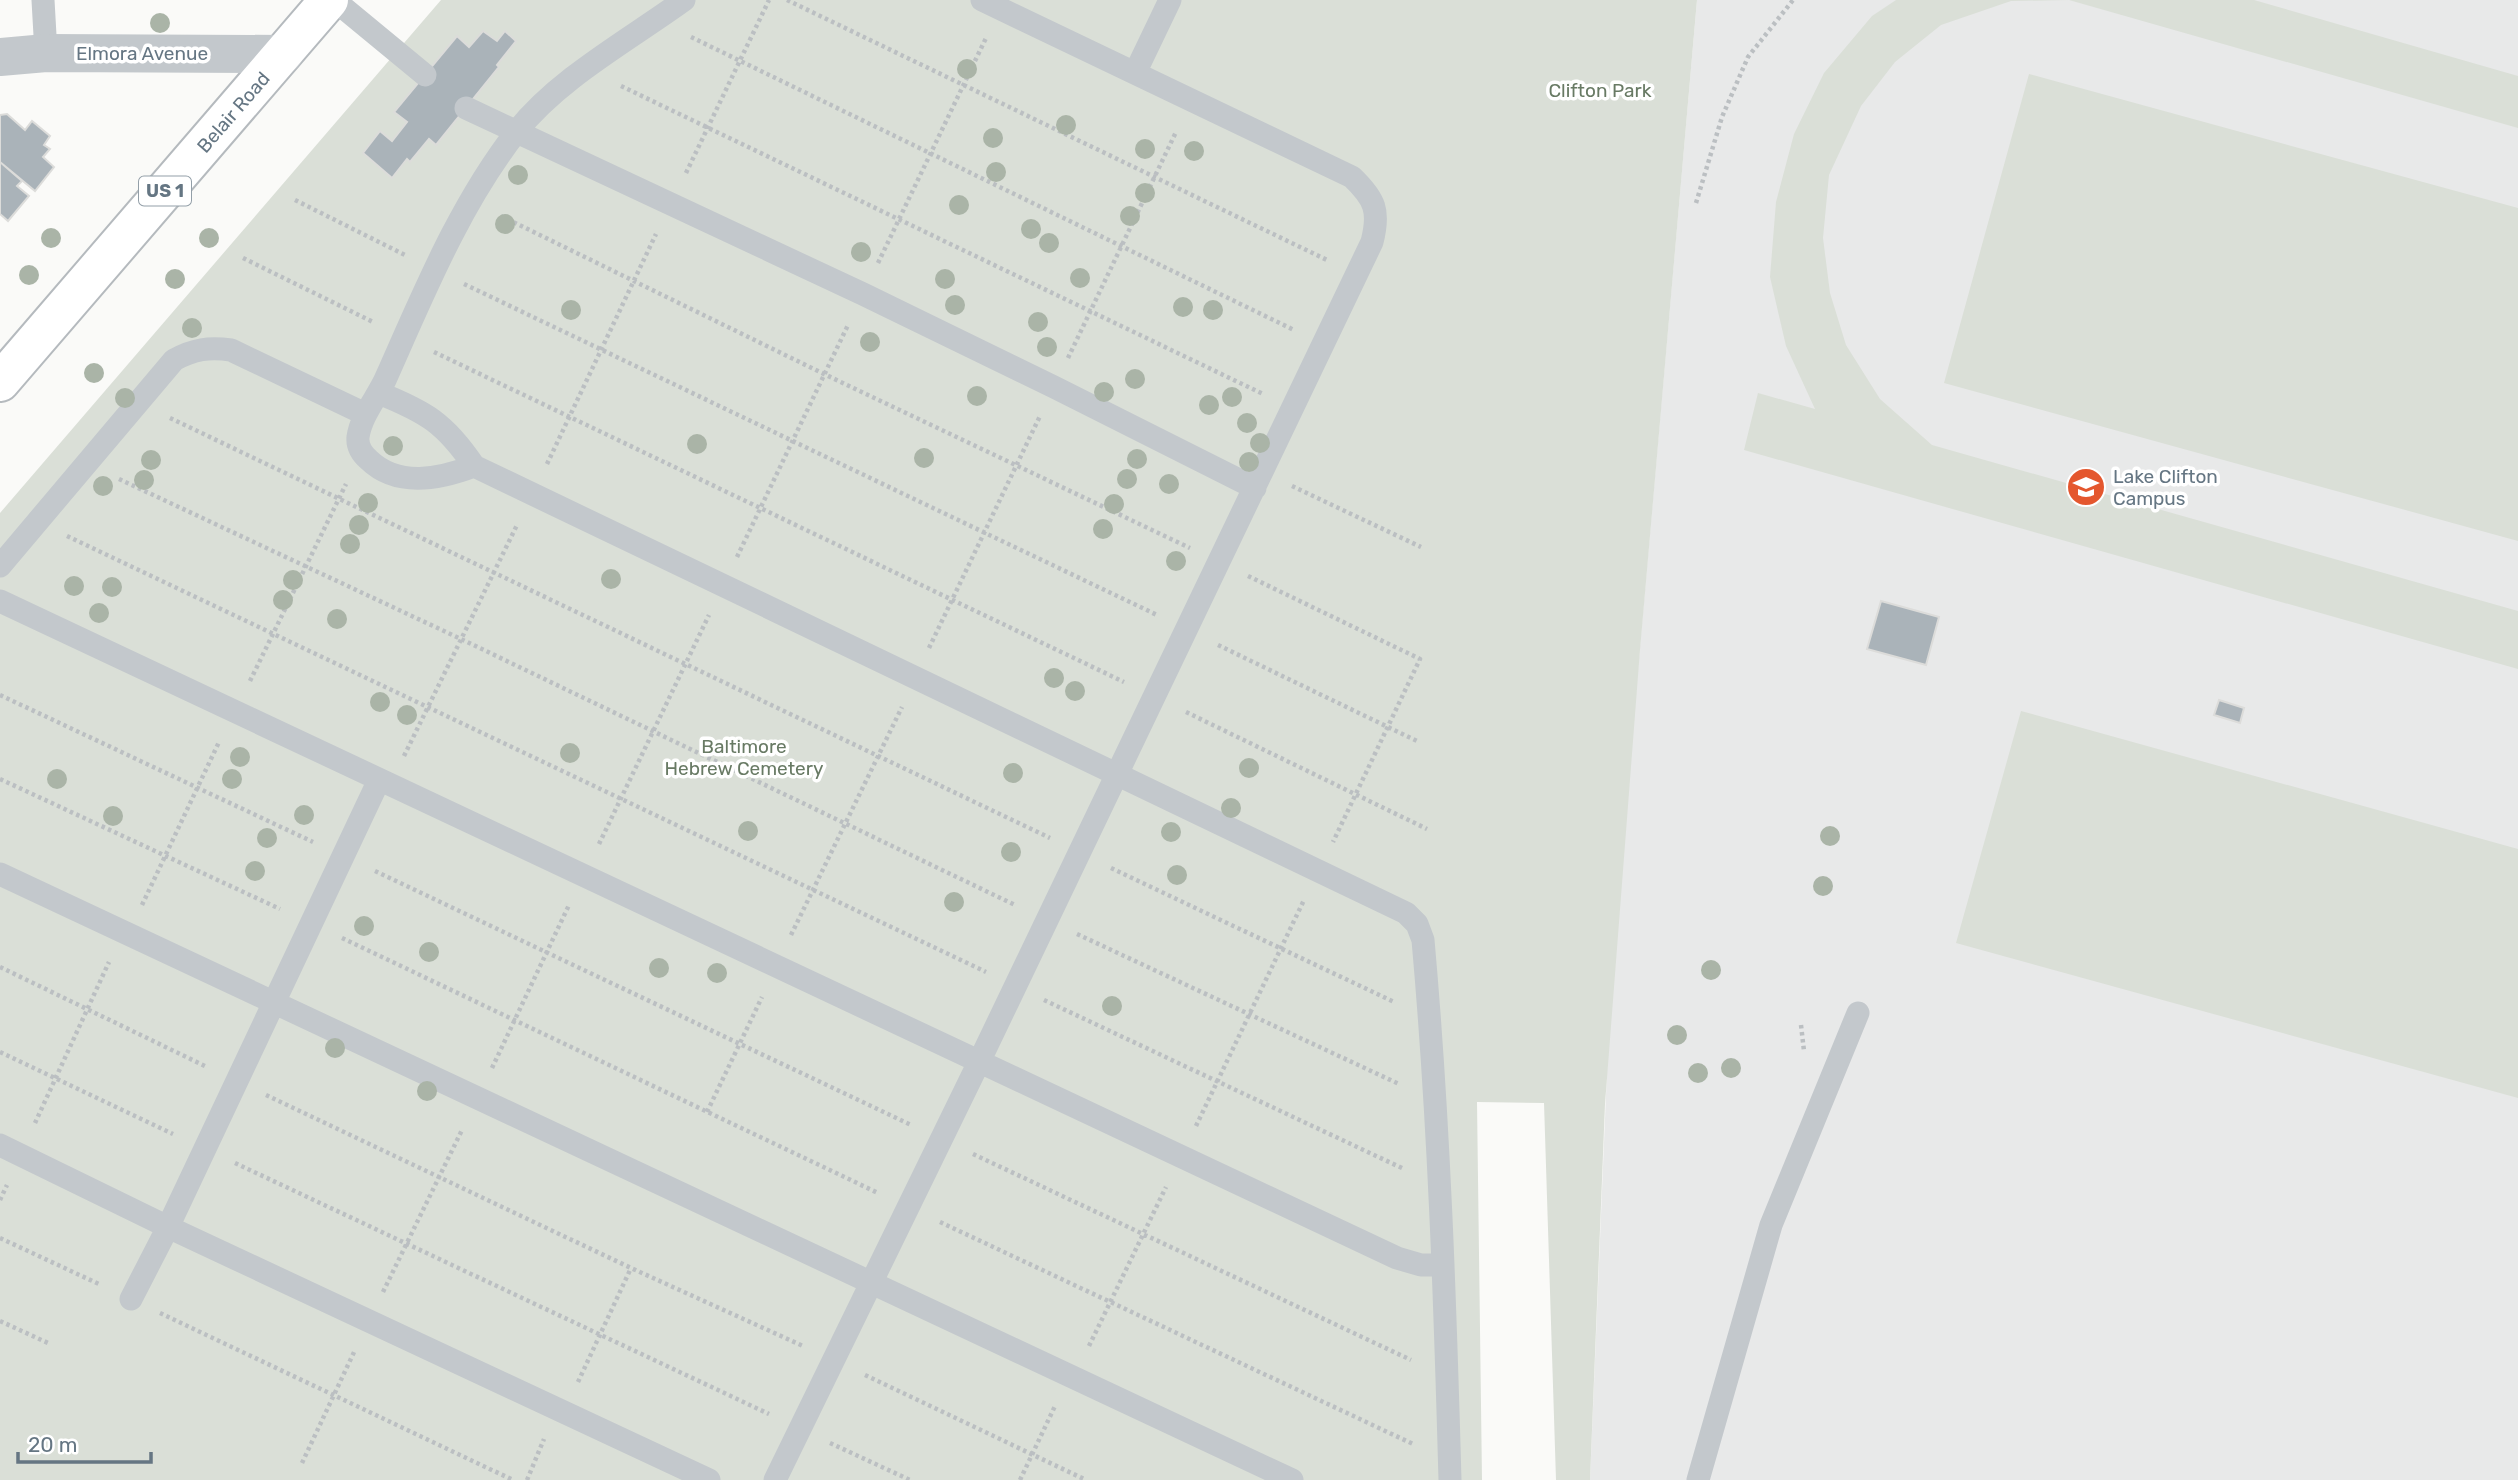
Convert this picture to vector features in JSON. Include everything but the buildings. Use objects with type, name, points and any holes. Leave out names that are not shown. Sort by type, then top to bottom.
[{"type":"main road","name":"Belair Road","points":[[0,382],[332,0]]},
{"type":"street","name":"Elmora Avenue","points":[[0,57],[47,53],[284,54]]},
{"type":"lane","points":[[43,0],[47,53]]},
{"type":"lane","points":[[332,0],[425,75]]},
{"type":"lane","points":[[474,466],[447,477],[416,479],[396,475],[375,466],[362,453],[357,439],[365,414],[379,393],[470,201],[517,131],[548,98],[684,0]]},
{"type":"lane","points":[[1135,73],[1170,0]]},
{"type":"lane","points":[[775,1480],[1187,630],[1372,242],[1376,225],[1375,206],[1367,191],[1352,177],[991,4]]},
{"type":"lane","points":[[466,108],[863,294],[1054,387],[1258,480]]},
{"type":"lane","points":[[0,566],[174,360],[192,350],[211,347],[231,350],[365,414]]},
{"type":"lane","points":[[379,393],[414,407],[440,424],[459,443],[474,466],[1406,913],[1417,924],[1423,940],[1435,1101],[1449,1470]]},
{"type":"lane","points":[[0,601],[1397,1258],[1420,1265],[1443,1265]]},
{"type":"lane","points":[[131,1299],[168,1227],[343,856],[385,783]]},
{"type":"lane","points":[[0,874],[1292,1480]]},
{"type":"lane","points":[[1698,1480],[1771,1225],[1858,1013]]},
{"type":"lane","points":[[10,1150],[168,1227],[709,1480]]},
{"type":"path","points":[[385,783],[429,706],[533,494],[769,0]]},
{"type":"path","points":[[787,0],[1356,274]]},
{"type":"path","points":[[1696,203],[1722,117],[1748,57],[1793,0]]},
{"type":"path","points":[[302,1462],[963,85],[991,4]]},
{"type":"path","points":[[656,20],[1323,344]]},
{"type":"path","points":[[586,69],[1292,408]]},
{"type":"path","points":[[707,1112],[1192,100]]},
{"type":"path","points":[[295,200],[435,270],[1419,742]]},
{"type":"path","points":[[470,201],[1420,660],[1219,1080],[1020,1480]]},
{"type":"path","points":[[243,258],[569,418],[1427,829]]},
{"type":"path","points":[[137,402],[1430,1018]]},
{"type":"path","points":[[85,463],[461,639],[1046,920],[1435,1101]]},
{"type":"path","points":[[1258,480],[1421,547]]},
{"type":"path","points":[[36,522],[1439,1186]]},
{"type":"path","points":[[0,695],[1447,1377]]},
{"type":"path","points":[[0,779],[1110,1303],[1449,1470]]},
{"type":"path","points":[[0,1200],[10,1150],[55,1078],[123,931]]},
{"type":"path","points":[[0,967],[631,1268],[834,1360],[1086,1480]]},
{"type":"path","points":[[0,1052],[910,1480]]},
{"type":"path","points":[[0,1238],[513,1480]]},
{"type":"path","points":[[527,1480],[600,1336],[631,1268]]},
{"type":"path","points":[[0,1321],[48,1343]]},
{"type":"shaded area","name":"Lake Clifton Campus","points":[[1697,0],[2518,0],[2518,1480],[1590,1480],[1611,975]]},
{"type":"green space","name":"Baltimore Hebrew Cemetery","points":[[441,0],[1697,0],[1640,650],[1605,1104],[1590,1480],[1556,1480],[1544,1103],[1477,1102],[1482,1480],[0,1480],[0,513]]},
{"type":"green space","points":[[1896,0],[2069,0],[2011,1],[1941,25],[1895,62],[1861,106],[1829,175],[1823,238],[1830,293],[1846,345],[1880,399],[1932,445],[2518,611],[2518,669],[1744,450],[1758,393],[1815,409],[1786,346],[1770,277],[1776,202],[1794,134],[1824,73],[1872,16]]},
{"type":"green space","points":[[2069,0],[2254,0],[2518,76],[2518,128]]},
{"type":"green space","points":[[2029,74],[2518,208],[2518,541],[1944,383]]},
{"type":"green space","points":[[2021,711],[2518,849],[2518,1098],[1956,943]]},
{"type":"place","name":"Lake Clifton Campus","points":[[2086,487]]},
{"type":"park label","name":"Clifton Park","points":[[1600,90]]}]
